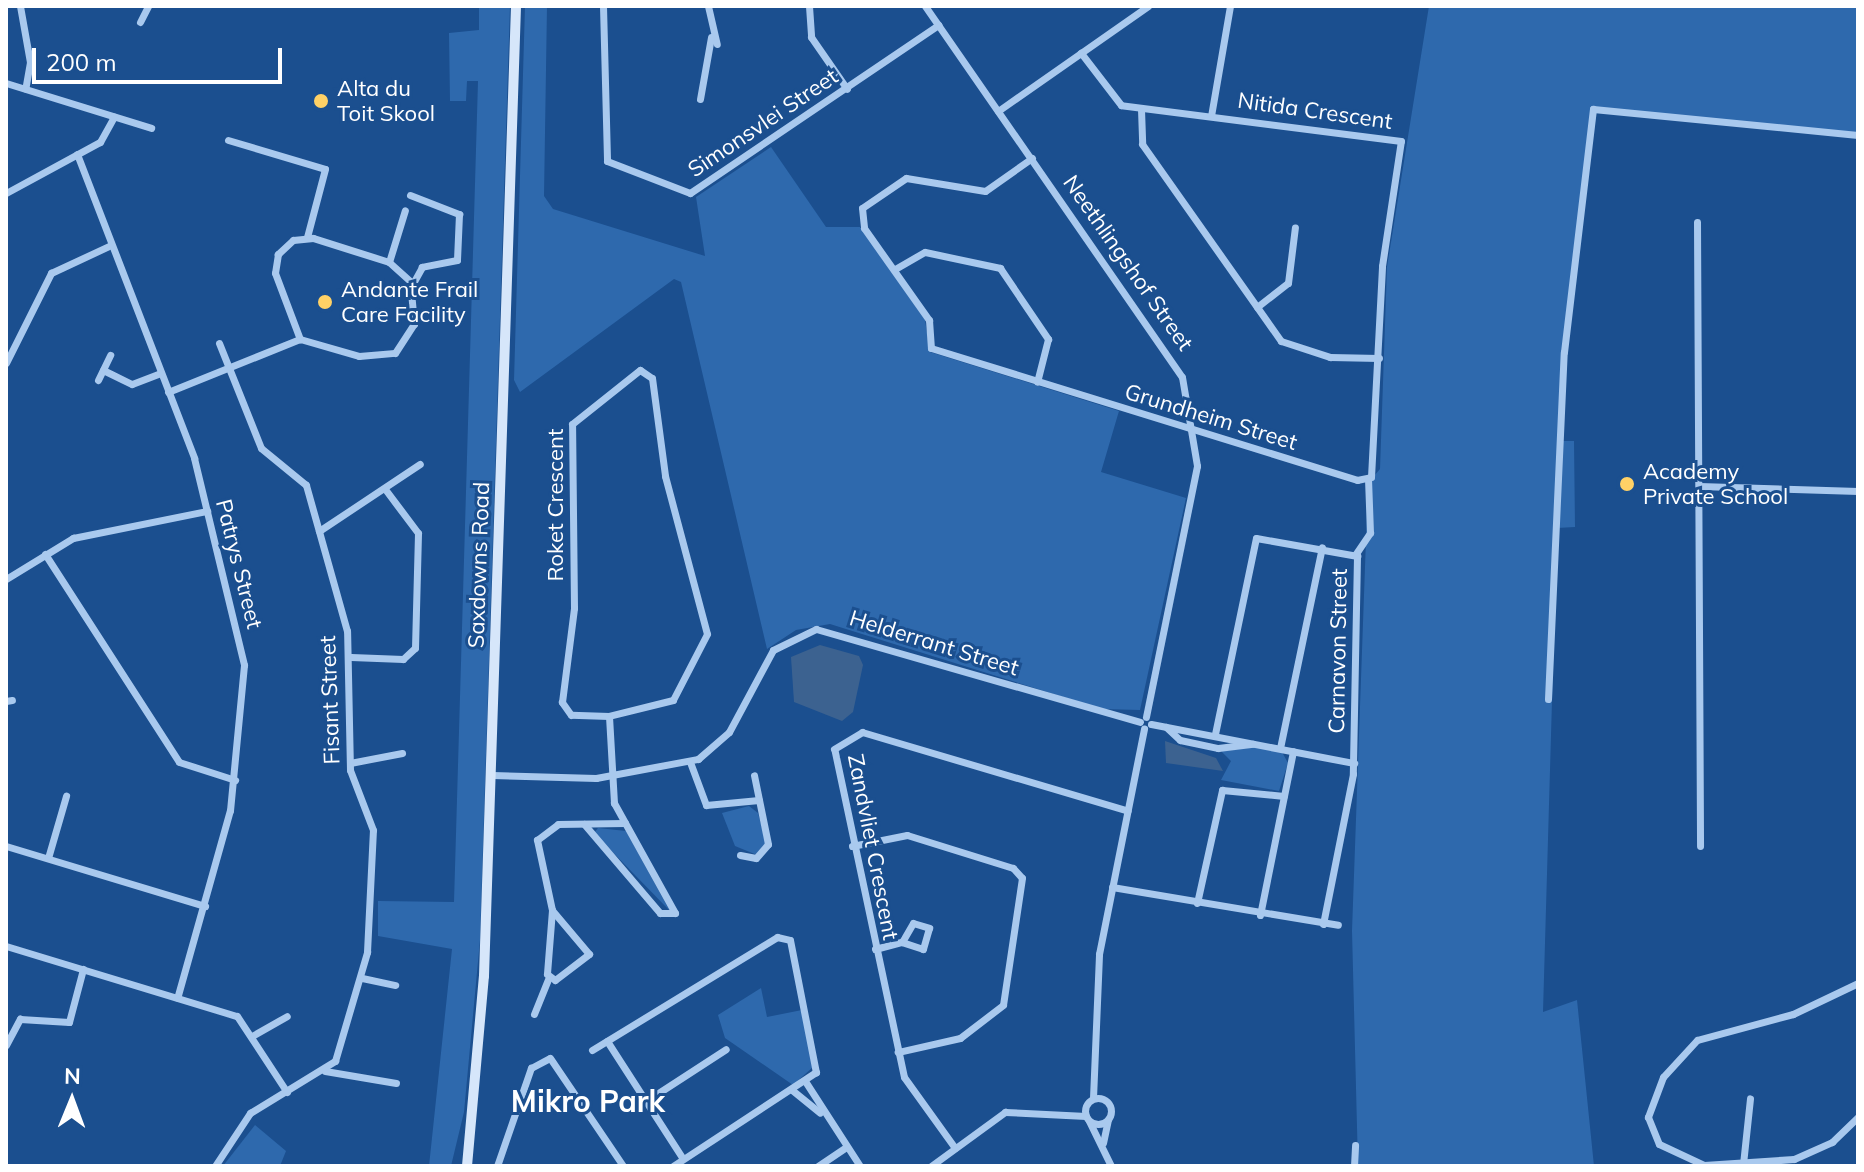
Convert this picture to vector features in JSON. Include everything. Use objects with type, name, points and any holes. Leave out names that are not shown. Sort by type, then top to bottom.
[{"type":"street","points":[[20,6],[30,62],[25,89]]},
{"type":"street","points":[[140,22],[148,6]]},
{"type":"street","name":"Saxdowns Road","points":[[467,1166],[492,775],[516,6]]},
{"type":"street","name":"Simonsvlei Street","points":[[603,6],[606,154],[619,171],[702,190],[938,25]]},
{"type":"street","points":[[700,99],[714,41],[708,6]]},
{"type":"street","points":[[809,6],[811,37],[847,89]]},
{"type":"street","name":"Neethlingshof Street","points":[[925,6],[1179,368],[1193,430],[1197,466],[1097,967],[1096,1077],[1088,1119]]},
{"type":"street","points":[[998,111],[1148,6]]},
{"type":"street","points":[[1211,116],[1230,6]]},
{"type":"street","name":"Nitida Crescent","points":[[1081,53],[1115,102],[1141,109],[1401,141],[1382,266],[1379,358]]},
{"type":"street","points":[[6,83],[151,128]]},
{"type":"street","points":[[1141,109],[1142,144],[1284,343],[1330,357],[1379,358],[1376,468],[1368,479],[1370,533],[1355,555]]},
{"type":"street","points":[[1548,699],[1565,338],[1593,109],[1858,135]]},
{"type":"street","points":[[6,193],[105,138],[114,117]]},
{"type":"street","points":[[228,140],[325,169],[307,237]]},
{"type":"street","name":"Patrys Street","points":[[77,154],[168,392],[207,511],[244,665],[235,780],[205,906],[177,998]]},
{"type":"street","points":[[1032,158],[982,192],[909,177],[866,204],[862,223],[895,269],[925,252],[998,266],[1047,335],[1037,382]]},
{"type":"street","points":[[168,392],[300,339],[359,356],[395,353],[414,324],[412,285],[422,267],[457,260],[459,214],[410,195]]},
{"type":"street","points":[[389,262],[405,210]]},
{"type":"street","points":[[1697,222],[1700,846]]},
{"type":"street","points":[[1257,307],[1288,283],[1295,227]]},
{"type":"street","points":[[300,339],[275,267],[286,244],[307,237],[389,262],[412,285]]},
{"type":"street","points":[[6,363],[51,273],[111,245]]},
{"type":"street","name":"Grundheim Street","points":[[895,269],[929,320],[928,344],[1037,382],[1193,430],[1368,479]]},
{"type":"street","name":"Fisant Street","points":[[219,343],[261,448],[303,479],[351,657],[350,763],[373,821],[362,978],[348,1029],[325,1071]]},
{"type":"street","points":[[98,380],[110,355]]},
{"type":"street","points":[[103,370],[132,384],[160,373]]},
{"type":"street","name":"Roket Crescent","points":[[640,370],[652,378],[665,476],[707,634],[676,698],[609,716],[571,715],[562,706],[576,531],[571,427],[579,412],[640,370]]},
{"type":"street","points":[[319,531],[420,464]]},
{"type":"street","points":[[1699,486],[1858,491]]},
{"type":"street","points":[[351,657],[403,659],[415,648],[419,536],[385,489]]},
{"type":"street","points":[[6,579],[73,538],[207,511]]},
{"type":"street","name":"Carnavon Street","points":[[1215,734],[1254,541],[1266,535],[1355,555],[1361,566],[1354,763],[1323,924]]},
{"type":"street","points":[[1280,748],[1322,547]]},
{"type":"street","points":[[45,554],[179,762],[235,780]]},
{"type":"street","name":"Helderrant Street","points":[[492,775],[609,776],[690,762],[724,739],[773,650],[816,629],[1145,723],[1354,763]]},
{"type":"street","points":[[584,824],[670,916],[675,902],[625,823],[609,776],[609,716]]},
{"type":"street","points":[[1166,727],[1180,740],[1218,748],[1258,743]]},
{"type":"street","points":[[1180,740],[1183,728]]},
{"type":"street","name":"Zandvliet Crescent","points":[[955,1148],[906,1081],[832,755],[856,732],[1128,811]]},
{"type":"street","points":[[1260,915],[1293,751]]},
{"type":"street","points":[[350,763],[402,753]]},
{"type":"street","points":[[690,762],[706,805],[759,800]]},
{"type":"street","points":[[740,855],[756,858],[767,848],[754,775]]},
{"type":"street","points":[[1197,903],[1222,790],[1284,796]]},
{"type":"street","points":[[48,858],[66,796]]},
{"type":"street","points":[[534,1014],[549,977],[552,910],[538,837],[556,824],[625,823]]},
{"type":"street","points":[[852,846],[907,835],[1013,868],[1022,878],[1003,1005],[960,1038],[898,1052]]},
{"type":"street","points":[[6,846],[205,906]]},
{"type":"street","points":[[1112,887],[1260,915],[1338,925]]},
{"type":"street","points":[[549,977],[557,980],[589,956],[552,910]]},
{"type":"street","points":[[592,1050],[783,936],[791,943],[817,1060],[805,1081],[673,1166]]},
{"type":"street","points":[[875,949],[902,942]]},
{"type":"street","points":[[6,946],[237,1016],[287,1092]]},
{"type":"street","points":[[6,1045],[20,1019],[69,1022],[83,969]]},
{"type":"street","points":[[362,978],[395,985]]},
{"type":"street","points":[[1858,983],[1793,1014],[1705,1035],[1670,1066],[1648,1117],[1659,1144],[1704,1165],[1743,1164],[1802,1155],[1832,1142],[1858,1117]]},
{"type":"street","points":[[252,1036],[287,1016]]},
{"type":"street","points":[[607,1041],[683,1159]]},
{"type":"street","points":[[646,1101],[726,1049]]},
{"type":"street","points":[[497,1166],[531,1068],[550,1058],[623,1166]]},
{"type":"street","points":[[215,1166],[242,1121],[325,1071],[396,1083]]},
{"type":"street","name":"Neethlingshof Street","points":[[1096,1077],[1106,1100],[1108,1120],[1103,1143]]},
{"type":"street","points":[[805,1081],[820,1113],[860,1166]]},
{"type":"street","points":[[792,1090],[820,1113]]},
{"type":"street","points":[[1743,1164],[1750,1098]]},
{"type":"street","points":[[1062,1111],[1090,1101],[1106,1100]]},
{"type":"street","points":[[931,1166],[1005,1112],[1062,1111],[1088,1119],[1108,1120]]},
{"type":"street","points":[[1088,1119],[1103,1143],[1111,1166]]},
{"type":"street","name":"Saxdowns Road","points":[[459,1166],[469,1125]]},
{"type":"street","points":[[1354,1166],[1355,1145]]},
{"type":"street","points":[[818,1166],[846,1147]]},
{"type":"shaded area","points":[[479,6],[510,6],[480,940],[464,1112],[451,1166],[429,1166],[452,949],[378,936],[378,901],[454,902],[478,81],[467,81],[466,101],[450,101],[449,33],[479,30]]},
{"type":"shaded area","points":[[525,6],[547,6],[544,196],[553,209],[705,256],[696,197],[771,147],[826,227],[860,227],[925,320],[930,352],[1119,411],[1101,472],[1186,498],[1140,710],[1102,709],[830,624],[796,630],[767,649],[681,282],[674,279],[520,392],[514,380]]},
{"type":"shaded area","points":[[1429,6],[1858,6],[1858,138],[1597,108],[1569,316],[1561,441],[1574,441],[1575,527],[1557,528],[1543,1012],[1577,1000],[1594,1166],[1358,1166],[1352,931],[1368,483],[1380,469],[1387,267]]},
{"type":"shaded area","points":[[820,645],[859,656],[863,665],[853,712],[842,721],[794,702],[791,657]]},
{"type":"shaded area","points":[[1165,741],[1216,758],[1223,771],[1166,763]]},
{"type":"shaded area","points":[[1257,747],[1282,752],[1288,763],[1279,791],[1221,780],[1231,761],[1221,751]]},
{"type":"shaded area","points":[[749,806],[758,813],[766,842],[757,855],[735,846],[722,813]]},
{"type":"shaded area","points":[[598,828],[626,831],[670,911],[594,833]]},
{"type":"shaded area","points":[[761,988],[767,1017],[802,1010],[813,1067],[793,1085],[725,1038],[718,1015]]},
{"type":"shaded area","points":[[255,1125],[286,1151],[280,1166],[223,1166]]},
{"type":"place","name":"Alta du Toit Skool","points":[[321,101]]},
{"type":"place","name":"Andante Frail Care Facility","points":[[325,302]]},
{"type":"place","name":"Academy Private School","points":[[1627,484]]},
{"type":"district","name":"Mikro Park","points":[[588,1101]]}]
